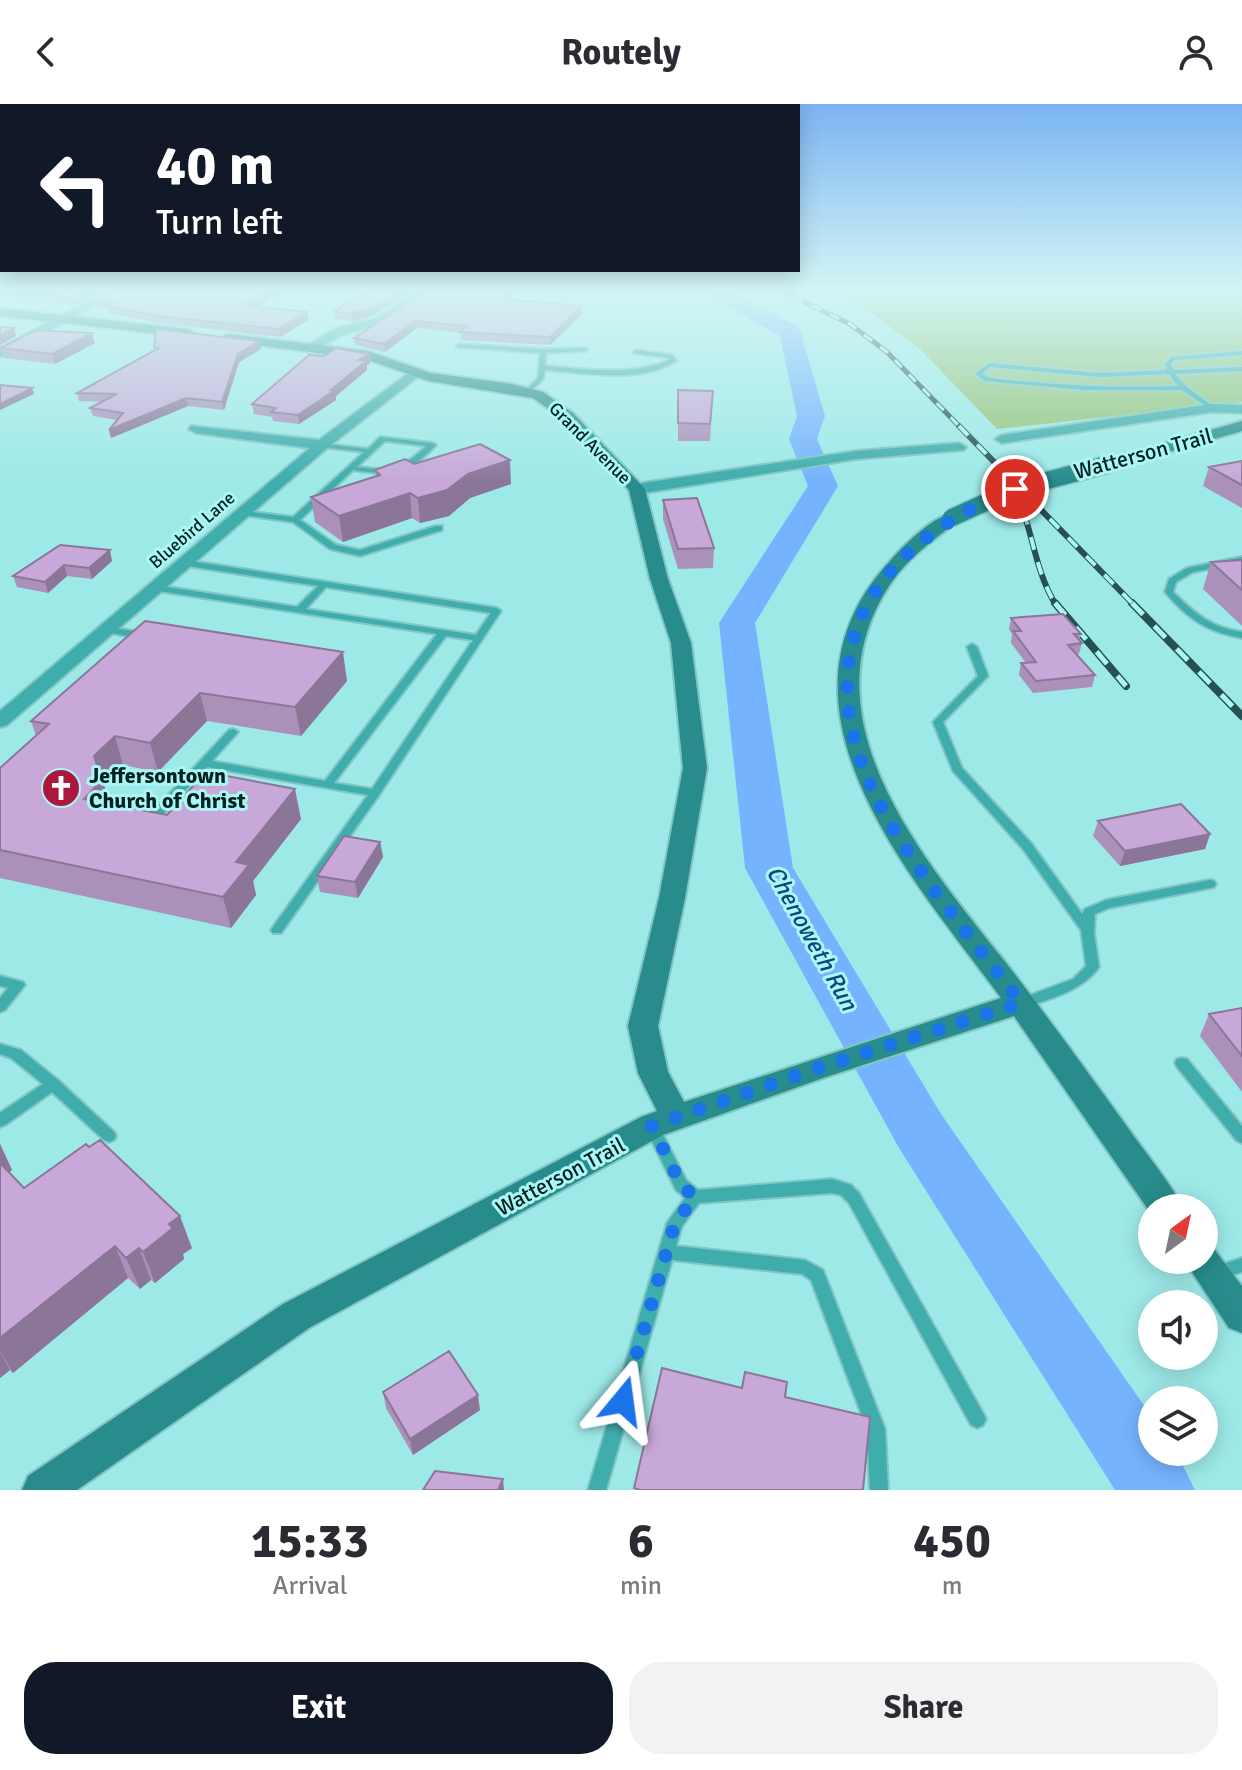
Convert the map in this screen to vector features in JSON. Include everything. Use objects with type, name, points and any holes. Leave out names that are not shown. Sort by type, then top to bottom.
[{"type":"street","name":"Grand Avenue","points":[[351,353],[367,355],[414,373],[528,392],[551,402],[637,489],[659,579],[681,643],[695,768],[672,898],[643,1026],[664,1122]]},
{"type":"street","name":"Bluebird Lane","points":[[0,721],[322,445],[414,373]]},
{"type":"street","points":[[1002,439],[1212,408],[1242,409]]},
{"type":"street","name":"Watterson Trail","points":[[42,1490],[296,1316],[664,1122],[815,1069],[1021,1003],[907,851],[866,773],[854,736],[848,701],[848,670],[853,640],[875,589],[911,547],[951,518],[1015,489],[1242,426]]},
{"type":"street","points":[[196,429],[322,445]]},
{"type":"street","points":[[637,489],[796,463],[959,447]]},
{"type":"street","points":[[1021,1003],[1156,1194]]},
{"type":"street","points":[[1219,1266],[1242,1316]]},
{"type":"lane","points":[[528,392],[541,378],[543,353]]},
{"type":"lane","points":[[542,368],[638,372],[660,368],[673,361],[670,356],[642,353]]},
{"type":"lane","points":[[1212,408],[1184,388],[1170,373],[1168,364],[1173,358],[1242,353]]},
{"type":"lane","points":[[1184,388],[1121,391],[1053,389],[985,379],[978,374],[989,365],[1100,375],[1242,369]]},
{"type":"lane","points":[[295,520],[383,439],[432,445],[406,470],[386,472],[352,468]]},
{"type":"lane","points":[[322,445],[371,451]]},
{"type":"lane","points":[[243,513],[295,520],[333,547],[360,553],[439,528]]},
{"type":"lane","points":[[1242,560],[1190,570],[1172,581],[1169,592],[1194,619],[1226,633],[1242,635]]},
{"type":"lane","points":[[184,563],[497,611],[375,793],[277,930]]},
{"type":"lane","points":[[299,610],[324,585]]},
{"type":"lane","points":[[155,588],[479,638]]},
{"type":"lane","points":[[107,630],[151,637]]},
{"type":"lane","points":[[327,785],[444,632]]},
{"type":"lane","points":[[972,647],[983,676],[938,722],[957,769],[1027,846],[1085,927],[1092,946],[1093,967],[1078,982],[1021,1003]]},
{"type":"lane","points":[[141,830],[233,732]]},
{"type":"lane","points":[[204,763],[375,793]]},
{"type":"lane","points":[[1085,927],[1089,912],[1106,904],[1210,884]]},
{"type":"lane","points":[[0,981],[18,985],[0,1007]]},
{"type":"lane","points":[[0,1049],[16,1054],[109,1136]]},
{"type":"lane","points":[[1182,1063],[1242,1137]]},
{"type":"lane","points":[[0,1121],[53,1084]]},
{"type":"lane","points":[[664,1122],[681,1185],[695,1197],[832,1186],[846,1190],[854,1198],[977,1419]]},
{"type":"lane","points":[[597,1490],[675,1223],[695,1197]]},
{"type":"lane","points":[[666,1252],[805,1267],[817,1275],[876,1429],[879,1490]]},
{"type":"green space","points":[[924,353],[1242,353],[1242,402],[997,429]]},
{"type":"building","points":[[150,353],[240,353],[222,402],[186,398],[109,430],[123,413],[90,408],[117,394],[77,393]]},
{"type":"building","points":[[329,353],[369,354],[359,360],[366,361],[331,390],[335,390],[298,415],[271,412],[276,408],[252,404],[309,355],[324,356]]},
{"type":"building","points":[[0,385],[32,388],[0,404]]},
{"type":"building","points":[[678,390],[713,391],[710,424],[678,423]]},
{"type":"building","points":[[480,444],[510,460],[468,474],[447,490],[418,498],[410,493],[339,516],[311,497],[380,475],[375,470],[405,459],[414,464]]},
{"type":"building","points":[[1242,461],[1242,485],[1209,467]]},
{"type":"building","points":[[697,498],[714,548],[678,549],[663,500]]},
{"type":"building","points":[[60,545],[110,550],[89,568],[64,565],[45,582],[13,576]]},
{"type":"building","points":[[1242,560],[1242,590],[1211,562]]},
{"type":"building","points":[[1063,614],[1081,634],[1074,634],[1082,643],[1068,645],[1095,675],[1036,681],[1021,663],[1036,662],[1013,631],[1021,631],[1011,618]]},
{"type":"building","name":"Jeffersontown Church of Christ","points":[[145,621],[343,652],[295,707],[200,693],[150,743],[115,736],[94,756],[102,780],[84,799],[167,815],[206,772],[295,789],[236,862],[249,865],[223,897],[0,850],[0,768],[49,724],[31,721]]},
{"type":"building","points":[[1181,804],[1210,834],[1125,851],[1098,821]]},
{"type":"building","points":[[344,836],[380,842],[355,882],[317,876]]},
{"type":"building","points":[[1242,1008],[1242,1056],[1209,1014]]},
{"type":"building","points":[[100,1140],[180,1216],[169,1224],[173,1228],[143,1252],[139,1248],[126,1258],[115,1246],[0,1338],[0,1163],[24,1188],[86,1144],[89,1147]]},
{"type":"building","points":[[449,1351],[478,1395],[410,1439],[383,1392]]},
{"type":"building","points":[[662,1368],[742,1388],[745,1372],[787,1382],[785,1397],[870,1417],[863,1490],[634,1488]]},
{"type":"building","points":[[435,1471],[503,1479],[498,1490],[423,1490]]},
{"type":"waterway","name":"Chenoweth Run","points":[[796,353],[811,416],[803,439],[823,486],[737,623],[769,868],[920,1131],[1158,1490]]},
{"type":"railway","points":[[888,353],[961,428]]},
{"type":"railway","points":[[959,426],[1134,605]]},
{"type":"railway","points":[[1014,488],[1042,576],[1056,605]]},
{"type":"railway","points":[[1055,603],[1126,686]]},
{"type":"railway","points":[[1132,603],[1242,716]]},
{"type":"place","name":"Jeffersontown Church of Christ","points":[[61,788]]},
{"type":"route","points":[[623,1401],[675,1223],[695,1197],[681,1185],[652,1126],[815,1069],[1021,1003],[907,851],[885,813],[866,773],[854,736],[848,701],[848,670],[853,640],[862,613],[891,567],[911,547],[954,516],[1015,489]]}]
